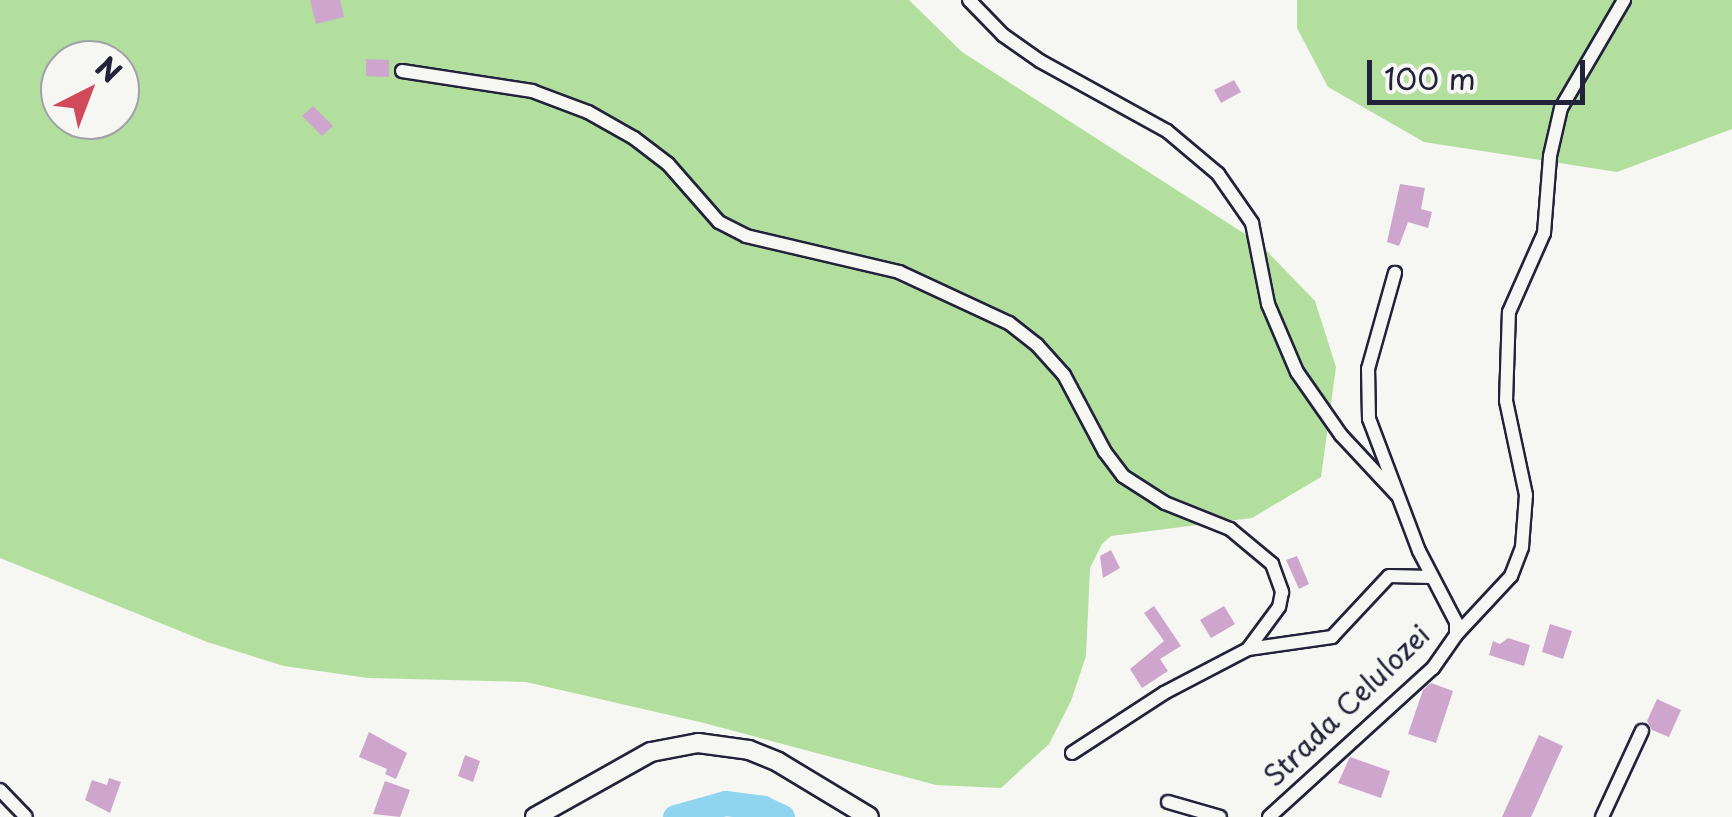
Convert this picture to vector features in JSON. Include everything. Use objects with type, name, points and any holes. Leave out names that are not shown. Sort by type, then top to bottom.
[{"type":"street","points":[[969,0],[1028,52],[1152,121],[1218,174],[1252,223],[1268,304],[1297,372],[1341,435],[1396,494]]},
{"type":"street","points":[[1456,635],[1511,576],[1522,546],[1526,495],[1506,402],[1509,312],[1544,233],[1550,156],[1561,108],[1624,0]]},
{"type":"street","points":[[402,71],[532,92],[588,112],[634,138],[668,164],[719,222],[746,236],[898,272],[1009,323],[1038,344],[1064,375],[1105,452],[1124,476],[1166,504],[1230,529],[1272,564],[1282,592],[1279,607],[1248,649]]},
{"type":"street","name":"Strada Celulozei","points":[[1269,817],[1432,668],[1456,635],[1456,622],[1431,578],[1369,420],[1368,369],[1395,273]]},
{"type":"street","points":[[1072,753],[1164,693],[1248,649],[1283,642],[1321,641],[1341,631],[1389,576],[1431,578]]},
{"type":"street","points":[[1602,817],[1642,731]]},
{"type":"street","points":[[535,817],[651,752],[698,742],[749,750],[778,762],[870,817]]},
{"type":"street","points":[[0,790],[26,817]]},
{"type":"street","points":[[1168,802],[1220,817]]},
{"type":"green space","points":[[0,0],[909,0],[962,52],[1259,243],[1315,301],[1336,367],[1321,477],[1252,518],[1111,536],[1102,544],[1090,568],[1086,656],[1071,701],[1049,744],[1001,788],[936,785],[704,723],[526,682],[368,678],[284,666],[207,642],[0,558]]},
{"type":"green space","points":[[1297,0],[1732,0],[1732,129],[1617,172],[1424,142],[1328,87],[1297,28]]},
{"type":"building","points":[[310,0],[340,0],[344,17],[316,24]]},
{"type":"building","points":[[366,59],[389,60],[389,77],[366,76]]},
{"type":"building","points":[[1234,80],[1241,92],[1221,103],[1214,90]]},
{"type":"building","points":[[313,106],[333,126],[322,136],[302,116]]},
{"type":"building","points":[[1400,184],[1425,188],[1421,209],[1432,212],[1428,228],[1408,222],[1399,246],[1387,242]]},
{"type":"building","points":[[1111,550],[1120,568],[1103,578],[1100,556]]},
{"type":"building","points":[[1297,556],[1309,584],[1299,589],[1286,560]]},
{"type":"building","points":[[1154,606],[1181,646],[1160,659],[1168,671],[1142,688],[1130,669],[1164,641],[1144,613]]},
{"type":"building","points":[[1224,606],[1235,624],[1211,638],[1200,620]]},
{"type":"building","points":[[1550,624],[1572,631],[1563,659],[1542,652]]},
{"type":"building","points":[[1508,638],[1530,645],[1524,666],[1489,655],[1493,641],[1500,644]]},
{"type":"building","points":[[1431,683],[1453,691],[1436,743],[1408,734],[1423,690]]},
{"type":"building","points":[[1657,699],[1681,710],[1669,737],[1652,730],[1647,721]]},
{"type":"building","points":[[369,732],[407,753],[396,779],[385,774],[387,769],[359,757]]},
{"type":"building","points":[[1539,735],[1563,746],[1531,817],[1502,817]]},
{"type":"building","points":[[465,755],[480,761],[473,782],[458,776]]},
{"type":"building","points":[[1350,757],[1390,771],[1381,798],[1338,783]]},
{"type":"building","points":[[109,778],[121,782],[110,813],[85,800],[92,780],[107,785]]},
{"type":"building","points":[[385,781],[410,790],[400,817],[373,814]]},
{"type":"waterway","points":[[675,817],[725,803],[763,808],[782,817]]}]
